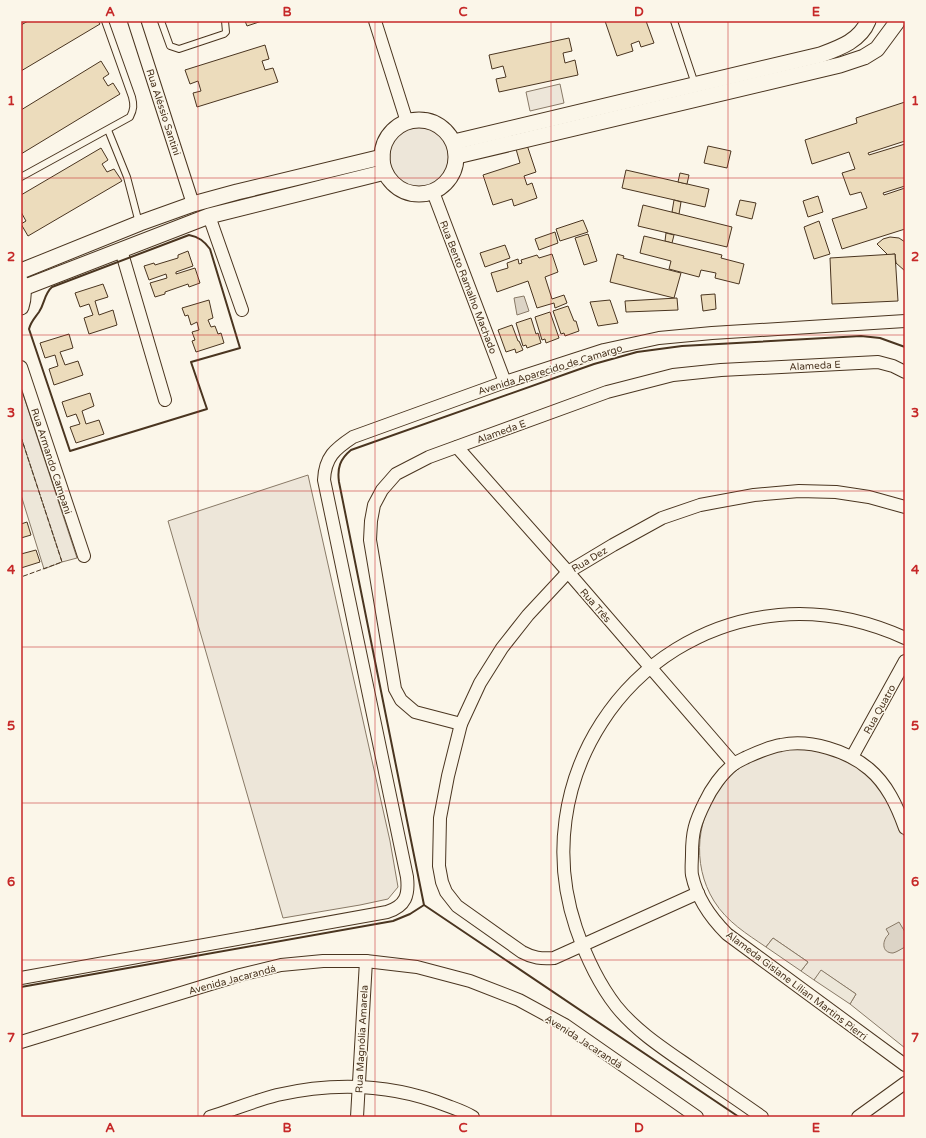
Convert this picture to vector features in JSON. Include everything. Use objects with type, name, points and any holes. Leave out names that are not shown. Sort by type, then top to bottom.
[{"type":"street","name":"Rua Aléssio Santini","points":[[134,21],[193,204]]},
{"type":"street","points":[[375,21],[407,122]]},
{"type":"street","points":[[455,149],[696,85],[820,55],[844,47],[866,27],[868,21]]},
{"type":"street","points":[[455,149],[840,65],[864,57],[877,49],[901,23]]},
{"type":"street","points":[[421,120],[434,123],[446,131],[455,149],[454,171],[446,183],[433,192],[419,194],[405,191],[393,184],[385,172],[382,157],[385,142],[394,130],[407,122],[421,120]]},
{"type":"street","points":[[21,271],[140,223],[193,204],[382,157]]},
{"type":"street","points":[[21,307],[23,301],[22,285],[121,250],[209,216],[385,172]]},
{"type":"street","name":"Rua Bento Ramalho Machado","points":[[433,192],[505,382]]},
{"type":"street","points":[[209,216],[242,310]]},
{"type":"street","points":[[121,250],[165,400]]},
{"type":"street","name":"Avenida Aparecido de Camargo","points":[[21,978],[387,912],[399,906],[405,899],[408,890],[407,877],[324,480],[324,472],[329,457],[340,446],[353,437],[505,382],[604,350],[659,338],[712,333],[905,321]]},
{"type":"street","name":"Alameda E","points":[[461,724],[415,712],[401,700],[395,689],[370,540],[374,505],[382,490],[396,474],[456,447],[607,392],[673,375],[721,370],[878,362],[905,372]]},
{"type":"street","name":"Rua Armando Campani","points":[[21,367],[84,556]]},
{"type":"street","name":"Rua Três","points":[[456,447],[568,572],[734,764]]},
{"type":"street","name":"Rua Dez","points":[[698,893],[554,958],[543,959],[532,957],[522,952],[457,906],[446,892],[442,882],[439,866],[440,818],[448,776],[461,724],[480,683],[502,648],[528,615],[568,572],[662,518],[700,505],[754,495],[799,491],[836,492],[869,497],[905,507]]},
{"type":"street","points":[[762,1117],[666,1051],[640,1030],[616,1006],[591,965],[582,945],[570,909],[564,871],[564,833],[570,795],[582,759],[600,725],[623,694],[650,668],[679,648],[711,632],[744,621],[779,615],[814,614],[849,619],[883,628],[905,638]]},
{"type":"street","name":"Rua Quatro","points":[[852,757],[905,661]]},
{"type":"street","name":"Alameda Gislane Lílian Martins Pierri","points":[[905,828],[894,800],[883,784],[870,770],[852,757],[832,749],[806,745],[783,745],[761,751],[734,764],[720,778],[708,795],[698,816],[692,835],[692,874],[703,905],[714,921],[727,934],[905,1065]]},
{"type":"street","name":"Avenida Jacarandá","points":[[21,1042],[240,975],[281,965],[323,961],[366,961],[417,967],[470,981],[519,1000],[565,1025],[697,1117]]},
{"type":"street","name":"Rua Magnólia Amarela","points":[[357,1117],[366,961]]},
{"type":"street","points":[[858,1117],[905,1083]]},
{"type":"street","points":[[210,1117],[276,1095],[315,1088],[358,1087],[395,1090],[432,1100],[473,1117]]},
{"type":"lane","points":[[21,177],[108,130],[130,117],[133,112],[134,106],[105,21]]},
{"type":"lane","points":[[161,21],[170,46],[179,49],[224,34],[227,28],[225,21]]},
{"type":"lane","points":[[674,21],[696,85]]},
{"type":"lane","points":[[108,130],[127,177],[140,223]]},
{"type":"shaded area","points":[[560,84],[564,103],[530,111],[526,92]]},
{"type":"shaded area","points":[[419,126],[431,128],[441,135],[448,145],[450,157],[448,169],[441,179],[431,186],[419,188],[407,186],[397,179],[390,169],[388,157],[390,145],[397,135],[407,128]]},
{"type":"shaded area","points":[[524,296],[529,311],[517,315],[514,298]]},
{"type":"shaded area","points":[[21,388],[77,558],[62,562],[21,437]]},
{"type":"shaded area","points":[[21,437],[62,562],[44,569],[21,495]]},
{"type":"shaded area","points":[[308,475],[390,841],[398,887],[388,899],[283,918],[168,521]]},
{"type":"shaded area","points":[[810,748],[843,757],[872,776],[892,804],[905,838],[905,1048],[850,1004],[856,994],[822,971],[814,980],[801,971],[808,962],[773,938],[766,947],[738,927],[719,908],[707,887],[702,871],[700,840],[708,809],[715,795],[735,772],[757,758],[781,750]]},
{"type":"shaded area","points":[[899,922],[905,932],[905,947],[894,953],[886,951],[884,943],[889,934],[886,929]]},
{"type":"shaded area","points":[[773,938],[808,962],[801,971],[766,947]]},
{"type":"shaded area","points":[[821,970],[856,994],[850,1004],[814,980]]},
{"type":"building","points":[[28,21],[98,21],[100,24],[21,71],[21,25]]},
{"type":"building","points":[[245,21],[262,21],[247,26]]},
{"type":"building","points":[[605,21],[646,21],[654,43],[641,47],[639,41],[631,44],[633,51],[617,56]]},
{"type":"building","points":[[569,38],[572,51],[563,53],[565,63],[575,60],[578,75],[499,92],[496,79],[506,77],[503,66],[492,69],[489,55]]},
{"type":"building","points":[[265,45],[269,59],[262,61],[265,70],[273,68],[278,82],[197,107],[193,93],[201,91],[198,81],[190,84],[185,70]]},
{"type":"building","points":[[101,61],[109,74],[103,78],[108,86],[113,83],[120,94],[21,154],[21,110]]},
{"type":"building","points":[[905,102],[905,141],[868,153],[869,155],[905,144],[905,186],[883,193],[884,195],[905,188],[905,229],[842,249],[832,219],[867,208],[861,192],[850,195],[842,173],[855,169],[849,152],[812,164],[805,140],[857,123],[856,118]]},
{"type":"building","points":[[527,145],[536,172],[524,176],[527,185],[532,183],[537,198],[514,206],[512,199],[493,205],[483,175],[520,163],[516,149]]},
{"type":"building","points":[[708,146],[731,151],[727,168],[704,163]]},
{"type":"building","points":[[101,148],[108,160],[102,164],[107,172],[114,169],[122,181],[28,236],[21,224],[26,221],[21,212],[21,195]]},
{"type":"building","points":[[626,170],[709,189],[705,207],[622,188]]},
{"type":"building","points":[[680,173],[689,175],[687,184],[678,182]]},
{"type":"building","points":[[818,196],[823,212],[808,217],[803,201]]},
{"type":"building","points":[[674,200],[681,202],[679,214],[672,212]]},
{"type":"building","points":[[740,200],[756,203],[752,219],[736,215]]},
{"type":"building","points":[[643,205],[732,227],[727,247],[638,226]]},
{"type":"building","points":[[583,220],[588,232],[560,241],[556,229]]},
{"type":"building","points":[[819,221],[830,254],[814,259],[804,227]]},
{"type":"building","points":[[555,232],[558,243],[539,250],[535,239]]},
{"type":"building","points":[[666,233],[674,235],[672,243],[665,241]]},
{"type":"building","points":[[588,234],[597,261],[584,265],[575,238]]},
{"type":"building","points":[[644,236],[722,255],[721,258],[744,264],[739,284],[715,278],[716,273],[701,270],[699,277],[669,269],[671,261],[640,253]]},
{"type":"building","points":[[890,237],[899,238],[905,242],[905,271],[896,263],[895,254],[888,255],[877,244],[883,239]]},
{"type":"building","points":[[505,245],[510,258],[485,267],[480,253]]},
{"type":"building","points":[[188,251],[193,266],[176,272],[176,274],[195,268],[200,283],[189,287],[188,284],[155,297],[150,283],[167,278],[166,274],[149,280],[144,266],[154,263],[155,265],[178,258],[178,255]]},
{"type":"building","points":[[552,254],[558,272],[545,277],[552,299],[564,295],[567,303],[555,308],[554,303],[537,308],[528,281],[497,292],[491,273],[508,268],[507,263],[518,259],[519,264],[522,263],[521,260],[537,255],[539,258]]},
{"type":"building","points":[[617,254],[624,256],[623,258],[681,273],[674,298],[610,282]]},
{"type":"building","points":[[895,254],[898,301],[832,304],[830,258]]},
{"type":"building","points":[[103,284],[108,297],[95,301],[99,315],[113,310],[117,325],[89,334],[84,318],[93,315],[89,304],[80,307],[75,293]]},
{"type":"building","points":[[715,294],[716,309],[703,311],[701,295]]},
{"type":"building","points":[[677,298],[678,310],[626,312],[625,301]]},
{"type":"building","points":[[209,300],[213,318],[208,320],[211,327],[215,326],[218,334],[221,333],[224,343],[196,352],[192,341],[195,340],[192,332],[199,330],[197,322],[191,325],[188,315],[185,316],[182,308]]},
{"type":"building","points":[[610,300],[618,323],[598,326],[590,302]]},
{"type":"building","points":[[568,306],[574,321],[576,321],[579,331],[565,336],[564,333],[561,334],[553,311]]},
{"type":"building","points":[[550,312],[559,338],[546,343],[545,339],[542,340],[535,317]]},
{"type":"building","points":[[531,318],[536,334],[538,333],[541,343],[527,348],[526,345],[523,346],[516,323]]},
{"type":"building","points":[[512,325],[523,350],[516,353],[515,349],[506,352],[498,330]]},
{"type":"building","points":[[69,334],[73,348],[60,352],[65,365],[78,361],[83,375],[54,385],[49,369],[58,366],[55,355],[45,358],[40,343]]},
{"type":"building","points":[[90,393],[94,406],[82,411],[86,424],[99,420],[104,434],[76,443],[70,427],[80,424],[76,414],[67,417],[62,402]]},
{"type":"building","points":[[27,522],[31,535],[21,538],[21,524]]},
{"type":"building","points":[[36,550],[40,562],[21,568],[21,554]]},
{"type":"fence","points":[[21,437],[62,562],[21,577]]},
{"type":"wall","points":[[189,235],[201,240],[210,249],[240,348],[191,362],[207,409],[70,451],[29,329],[41,309],[47,293],[52,287],[189,235]]},
{"type":"wall","points":[[739,1117],[424,905],[338,472],[342,460],[351,450],[594,364],[637,352],[682,346],[861,336],[880,338],[905,347]]},
{"type":"wall","points":[[21,987],[393,921],[410,914],[424,905]]}]
